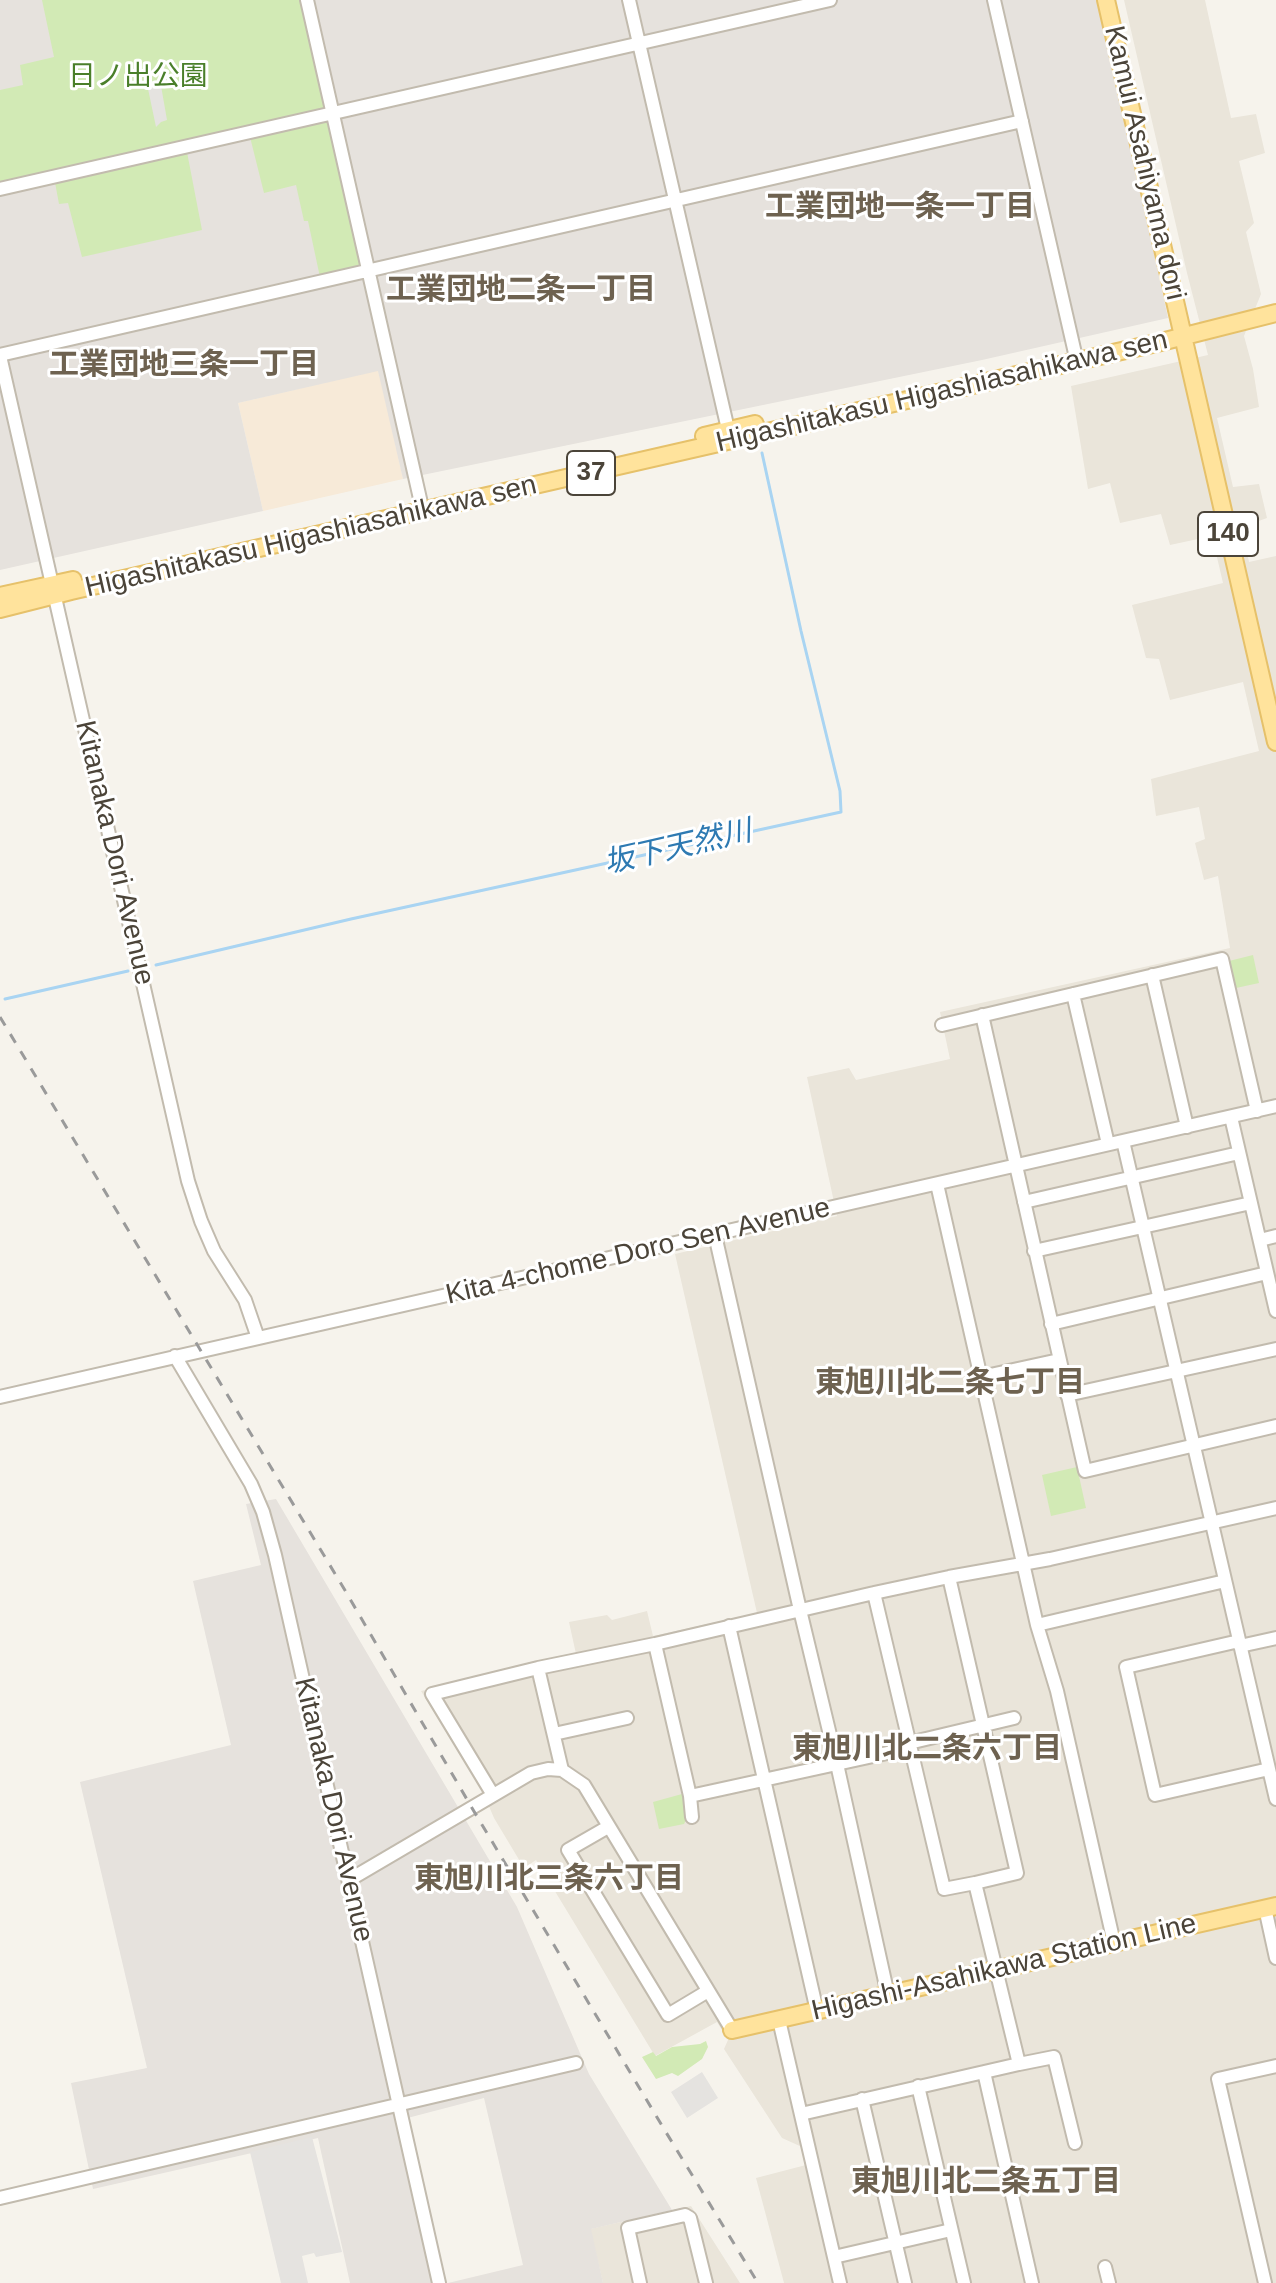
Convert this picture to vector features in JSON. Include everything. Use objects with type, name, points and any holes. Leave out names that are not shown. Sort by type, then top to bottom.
[{"type":"main road","name":"Kamui Asahiyama dori","points":[[1106,0],[1182,332]]},
{"type":"main road","name":"37","points":[[1182,332],[1276,312]]},
{"type":"main road","name":"Higashitakasu Higashiasahikawa sen","points":[[0,596],[54,590],[1182,332]]},
{"type":"main road","name":"140","points":[[1182,332],[1276,742]]},
{"type":"main road","name":"Higashitakasu Higashiasahikawa sen","points":[[0,609],[54,590]]},
{"type":"main road","name":"Higashi-Asahikawa Station Line","points":[[732,2030],[1270,1907]]},
{"type":"street","points":[[307,0],[422,506]]},
{"type":"street","points":[[629,0],[729,436]]},
{"type":"street","points":[[0,189],[830,0]]},
{"type":"street","points":[[994,0],[1076,356]]},
{"type":"street","points":[[0,355],[1022,121]]},
{"type":"street","name":"Kitanaka Dori Avenue","points":[[0,355],[188,1181],[214,1251],[245,1300],[258,1338]]},
{"type":"street","points":[[942,1025],[1222,959],[1257,1111]]},
{"type":"street","points":[[1152,975],[1187,1127]]},
{"type":"street","points":[[1073,994],[1108,1144]]},
{"type":"street","points":[[982,1015],[1085,1471],[1276,1426]]},
{"type":"street","name":"Kita 4-chome Doro Sen Avenue","points":[[0,1397],[1276,1106]]},
{"type":"street","points":[[1231,1117],[1276,1311]]},
{"type":"street","points":[[1123,1141],[1276,1799]]},
{"type":"street","points":[[1024,1202],[1239,1153]]},
{"type":"street","points":[[937,1184],[1037,1625],[1057,1691],[1114,1943]]},
{"type":"street","points":[[1034,1251],[1251,1203]]},
{"type":"street","points":[[715,1235],[888,1995]]},
{"type":"street","points":[[1260,1240],[1276,1236]]},
{"type":"street","points":[[1051,1324],[1267,1273]]},
{"type":"street","points":[[1067,1395],[1276,1349]]},
{"type":"street","name":"Kitanaka Dori Avenue","points":[[175,1356],[251,1484],[263,1512],[279,1570],[439,2283]]},
{"type":"street","points":[[981,1377],[1059,1360]]},
{"type":"street","points":[[493,1795],[432,1694],[874,1593],[1050,1559],[1276,1508]]},
{"type":"street","points":[[874,1593],[944,1889],[975,1883],[1017,1873],[949,1577]]},
{"type":"street","points":[[1037,1625],[1225,1581]]},
{"type":"street","points":[[729,1626],[817,2011]]},
{"type":"street","points":[[1272,1774],[1155,1795],[1126,1667],[1276,1638]]},
{"type":"street","points":[[655,1644],[690,1796],[692,1817]]},
{"type":"street","points":[[538,1668],[562,1770]]},
{"type":"street","points":[[554,1734],[627,1718]]},
{"type":"street","points":[[690,1796],[837,1764],[1014,1718]]},
{"type":"street","points":[[349,1880],[531,1773],[562,1770],[584,1785],[732,2030]]},
{"type":"street","points":[[608,1827],[568,1850],[668,2015],[708,1991]]},
{"type":"street","points":[[975,1883],[1019,2064]]},
{"type":"street","points":[[1270,1907],[1276,1958]]},
{"type":"street","points":[[779,2020],[840,2283]]},
{"type":"street","points":[[801,2114],[1054,2057],[1075,2143]]},
{"type":"street","points":[[0,2198],[576,2063]]},
{"type":"street","points":[[1265,2283],[1218,2079],[1276,2066]]},
{"type":"street","points":[[984,2072],[1032,2283]]},
{"type":"street","points":[[918,2086],[964,2283]]},
{"type":"street","points":[[862,2099],[905,2283]]},
{"type":"street","points":[[640,2283],[628,2228],[685,2215],[690,2218],[706,2283]]},
{"type":"street","points":[[834,2257],[951,2230]]},
{"type":"street","points":[[1105,2267],[1109,2283]]},
{"type":"shaded area","points":[[0,0],[1099,0],[1168,318],[982,360],[403,479],[378,371],[238,403],[263,511],[0,570]]},
{"type":"shaded area","points":[[1124,0],[1205,0],[1231,118],[1256,114],[1265,153],[1239,161],[1254,223],[1246,232],[1261,294],[1244,336],[1259,407],[1217,418],[1233,487],[1259,484],[1267,518],[1242,527],[1249,562],[1276,556],[1276,2283],[784,2283],[756,2178],[806,2165],[802,2147],[782,2138],[724,2049],[728,2040],[717,2022],[655,2056],[536,1860],[524,1868],[494,1818],[482,1790],[421,1691],[576,1654],[569,1622],[607,1615],[612,1620],[647,1611],[653,1636],[757,1613],[675,1254],[837,1216],[807,1077],[849,1068],[856,1080],[950,1059],[940,1012],[1230,948],[1218,876],[1204,880],[1195,843],[1205,839],[1199,807],[1156,816],[1151,779],[1259,751],[1243,682],[1170,700],[1159,659],[1146,658],[1132,605],[1223,583],[1212,536],[1170,545],[1161,514],[1120,523],[1110,483],[1088,489],[1071,386],[1208,355]]},
{"type":"shaded area","points":[[160,80],[167,120],[156,127],[147,84]]},
{"type":"shaded area","points":[[379,370],[403,479],[263,511],[238,403]]},
{"type":"shaded area","points":[[276,1499],[517,1907],[589,2074],[672,2210],[591,2229],[603,2283],[448,2283],[523,2265],[484,2098],[396,2121],[433,2283],[350,2283],[318,2138],[93,2189],[71,2083],[147,2068],[80,1782],[231,1745],[193,1581],[261,1565],[246,1504]]},
{"type":"shaded area","points":[[702,2072],[718,2098],[687,2118],[671,2092]]},
{"type":"shaded area","points":[[312,2137],[342,2252],[302,2256],[308,2283],[281,2283],[250,2152]]},
{"type":"shaded area","points":[[691,2206],[740,2283],[603,2283],[590,2229]]},
{"type":"green space","name":"日ノ出公園","points":[[42,0],[307,0],[367,264],[321,282],[308,221],[304,221],[296,185],[264,193],[249,133],[186,147],[202,230],[82,257],[68,203],[59,204],[54,177],[0,189],[0,90],[23,85],[20,65],[54,57]]},
{"type":"green space","points":[[1253,955],[1259,983],[1236,988],[1229,961]]},
{"type":"green space","points":[[1077,1467],[1086,1508],[1051,1516],[1042,1475]]},
{"type":"green space","points":[[682,1794],[688,1816],[684,1824],[659,1829],[653,1802]]},
{"type":"green space","points":[[706,2041],[708,2047],[702,2059],[678,2076],[672,2073],[656,2079],[642,2057],[653,2052],[656,2056],[672,2047]]},
{"type":"waterway","name":"坂下天然川","points":[[156,965],[841,812],[840,791],[762,453]]},
{"type":"waterway","name":"坂下天然川","points":[[5,999],[128,971]]},
{"type":"railway","points":[[0,1017],[758,2283]]},
{"type":"district","name":"工業団地一条一丁目","points":[[900,208]]},
{"type":"district","name":"工業団地二条一丁目","points":[[521,291]]},
{"type":"district","name":"工業団地三条一丁目","points":[[184,366]]},
{"type":"district","name":"東旭川北二条七丁目","points":[[950,1384]]},
{"type":"district","name":"東旭川北二条六丁目","points":[[927,1750]]},
{"type":"district","name":"東旭川北三条六丁目","points":[[549,1880]]},
{"type":"district","name":"東旭川北二条五丁目","points":[[986,2183]]}]
